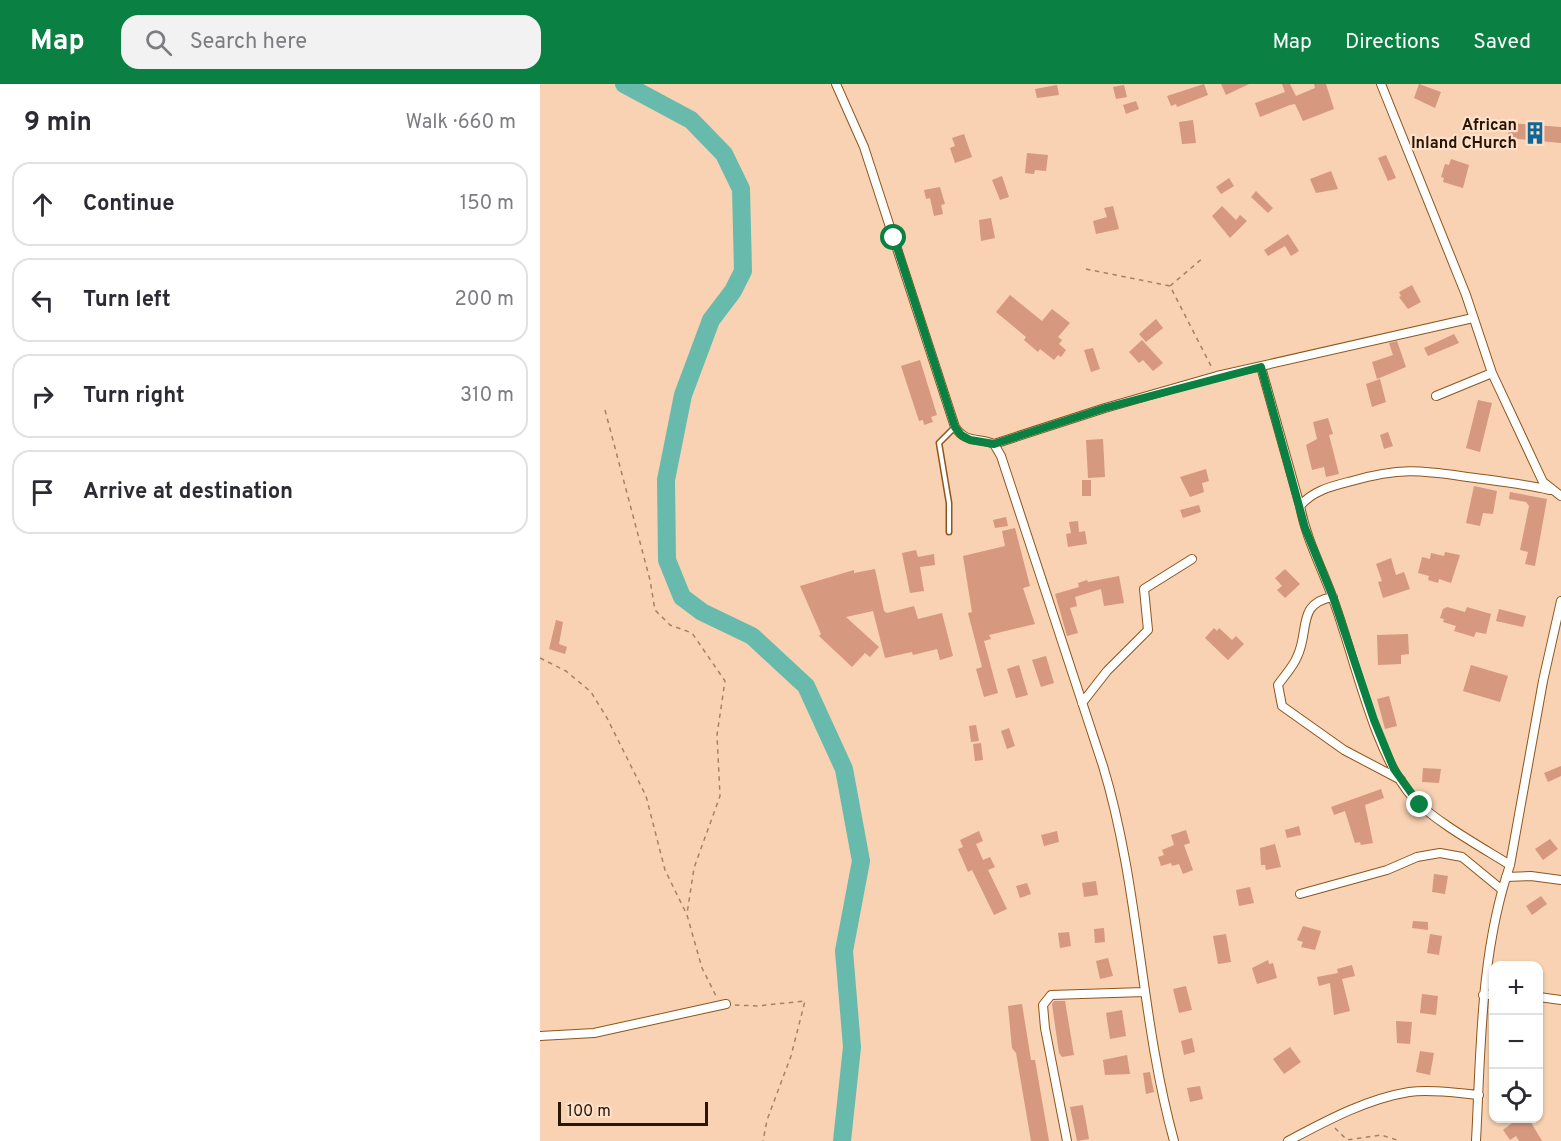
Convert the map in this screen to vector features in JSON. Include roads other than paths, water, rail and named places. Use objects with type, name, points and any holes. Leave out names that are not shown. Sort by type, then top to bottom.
[{"type":"street","points":[[836,84],[864,147],[955,427],[961,435],[970,440],[994,444],[1105,408],[1217,376],[1473,318]]},
{"type":"street","points":[[1381,84],[1473,318],[1492,373],[1532,462],[1550,490]]},
{"type":"street","points":[[1261,367],[1305,528],[1333,597],[1374,720],[1394,769],[1420,805],[1510,865]]},
{"type":"street","points":[[1436,396],[1492,373]]},
{"type":"street","points":[[994,444],[1001,456],[1117,817],[1134,907],[1144,992],[1173,1141]]},
{"type":"street","points":[[1300,506],[1307,498],[1340,482],[1384,472],[1408,470],[1435,471],[1550,490],[1561,496]]},
{"type":"street","points":[[1082,703],[1107,671],[1148,630],[1144,589],[1192,560]]},
{"type":"street","points":[[1333,597],[1318,599],[1309,608],[1298,656],[1278,685],[1282,706],[1344,750],[1402,781]]},
{"type":"street","points":[[1476,1141],[1483,995],[1501,889],[1510,865],[1541,692],[1561,601]]},
{"type":"street","points":[[1300,894],[1387,870],[1417,857],[1440,853],[1462,857],[1501,889]]},
{"type":"street","points":[[1506,877],[1531,876],[1561,880]]},
{"type":"street","points":[[1067,1141],[1045,1028],[1043,1005],[1046,999],[1052,995],[1144,992]]},
{"type":"street","points":[[1483,995],[1489,995]]},
{"type":"street","points":[[1543,998],[1561,1000]]},
{"type":"street","points":[[540,1036],[594,1033],[726,1004]]},
{"type":"street","points":[[1288,1141],[1376,1100],[1411,1092],[1479,1095]]},
{"type":"lane","points":[[949,532],[949,503],[939,443],[955,427]]},
{"type":"waterway","points":[[624,84],[691,120],[724,154],[741,189],[743,271],[733,291],[711,320],[683,395],[666,480],[667,560],[682,597],[702,612],[752,636],[806,686],[844,769],[861,861],[844,951],[852,1047],[842,1141]]},
{"type":"place","name":"African Inland CHurch","points":[[1535,133]]}]
